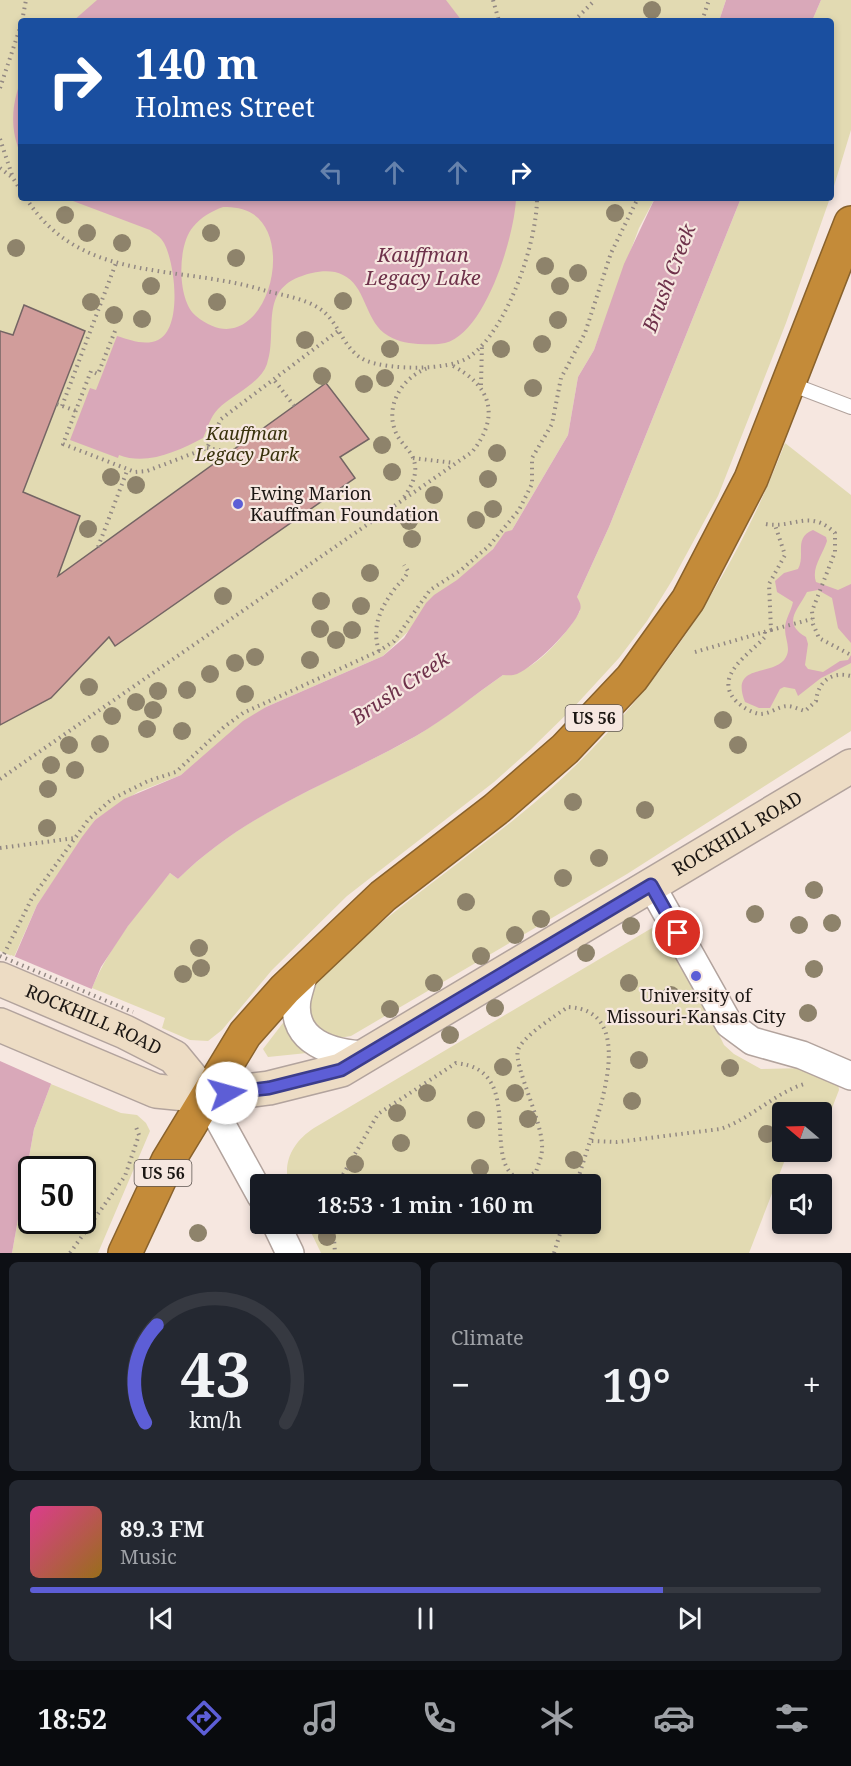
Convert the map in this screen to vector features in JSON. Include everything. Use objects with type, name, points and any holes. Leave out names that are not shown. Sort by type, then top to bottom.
[{"type":"highway","name":"US 56","points":[[125,1253],[168,1161],[246,1034],[306,967],[382,896],[496,809],[566,749],[632,678],[688,600],[751,479],[847,230],[851,201]]},
{"type":"main road","name":"ROCKHILL ROAD","points":[[0,1025],[156,1091],[207,1096],[269,1088],[341,1070],[851,766]]},
{"type":"main road","name":"ROCKHILL ROAD","points":[[0,979],[128,1022],[174,1057],[207,1096]]},
{"type":"street","points":[[651,885],[729,1024],[752,1041],[802,1055],[851,1077]]},
{"type":"street","points":[[306,967],[297,1001],[298,1021],[306,1034],[325,1050],[342,1054],[367,1055]]},
{"type":"street","points":[[207,1096],[250,1176]]},
{"type":"street","points":[[281,1234],[290,1253]]},
{"type":"lane","points":[[788,382],[851,407]]},
{"type":"path","points":[[23,18],[26,0]]},
{"type":"path","points":[[493,0],[498,18]]},
{"type":"path","points":[[577,18],[595,0]]},
{"type":"path","points":[[703,18],[709,0]]},
{"type":"path","points":[[0,94],[18,34]]},
{"type":"path","points":[[0,139],[12,178]]},
{"type":"path","points":[[0,168],[18,187]]},
{"type":"path","points":[[28,201],[41,219],[59,236],[79,249],[116,263],[236,282],[290,298],[321,310],[330,317],[348,346],[370,362],[397,367],[451,366],[467,359],[482,344],[507,305],[522,275],[533,236],[537,201]]},
{"type":"path","points":[[0,963],[32,898],[88,820],[112,799],[148,781],[176,772],[224,727],[243,713],[379,651],[394,641],[430,590],[461,570],[489,546],[519,510],[532,484],[532,458],[552,424],[561,378],[585,333],[610,253],[636,201]]},
{"type":"path","points":[[62,406],[116,263]]},
{"type":"path","points":[[115,330],[98,374],[91,371],[63,444],[128,471],[147,471],[207,448],[231,452]]},
{"type":"path","points":[[207,448],[221,419],[338,331]]},
{"type":"path","points":[[481,386],[482,344]]},
{"type":"path","points":[[402,500],[412,485],[415,472],[413,458],[396,432],[393,415],[395,398],[410,377],[433,366]]},
{"type":"path","points":[[0,779],[472,452],[483,438],[489,419],[487,398],[481,386],[468,374],[451,366]]},
{"type":"path","points":[[274,381],[295,407]]},
{"type":"path","points":[[57,404],[76,411]]},
{"type":"path","points":[[413,458],[455,463]]},
{"type":"path","points":[[98,547],[128,471]]},
{"type":"path","points":[[766,524],[775,525],[806,519],[827,525],[835,533],[837,544],[812,619],[819,638],[851,655]]},
{"type":"path","points":[[771,630],[769,584],[785,555],[775,525]]},
{"type":"path","points":[[379,651],[375,633],[377,621],[389,597],[408,572],[404,565]]},
{"type":"path","points":[[695,652],[812,619]]},
{"type":"path","points":[[765,632],[765,637],[741,659],[729,676],[729,687],[734,699],[747,710],[761,714],[783,706],[805,711],[816,701],[818,688],[825,680],[843,674],[851,676]]},
{"type":"path","points":[[0,848],[76,838]]},
{"type":"path","points":[[0,956],[128,1022]]},
{"type":"path","points":[[532,1174],[536,1172],[543,1150],[542,1139],[533,1101],[517,1058],[518,1050],[523,1041],[568,1007],[584,1009],[596,1017],[610,1051],[604,1095],[580,1174]]},
{"type":"path","points":[[343,1174],[378,1114],[456,1063],[468,1064],[479,1071],[492,1086],[500,1109],[502,1160],[507,1171],[512,1174]]},
{"type":"path","points":[[590,1141],[617,1142],[720,1129],[731,1126],[787,1089],[814,1083]]},
{"type":"path","points":[[70,1253],[125,1176],[140,1135],[136,1127]]},
{"type":"path","points":[[334,1234],[335,1253]]},
{"type":"path","points":[[554,1253],[560,1234]]},
{"type":"green space","name":"Kauffman Legacy Park","points":[[0,0],[726,0],[720,18],[18,18],[18,201],[653,201],[639,228],[594,350],[578,377],[568,435],[512,530],[383,656],[266,707],[181,775],[138,792],[95,820],[37,905],[14,957],[0,951]]},
{"type":"green space","points":[[821,0],[851,0],[851,130],[834,186],[834,18],[813,18]]},
{"type":"green space","points":[[740,201],[829,201],[786,323],[718,496],[673,579],[647,621],[619,658],[574,707],[494,782],[347,896],[272,970],[222,1030],[208,1041],[190,1040],[162,1028],[165,1018],[92,988],[126,928],[170,873],[178,879],[205,855],[263,815],[416,736],[503,675],[514,674],[536,662],[557,642],[580,611],[577,597],[609,527]]},
{"type":"green space","points":[[785,443],[851,495],[851,731],[627,874],[351,1036],[339,1038],[323,1033],[309,1014],[310,992],[316,982],[388,917],[516,818],[561,780],[602,739],[640,695],[676,649],[737,550]]},
{"type":"green space","points":[[657,925],[706,1008],[724,1045],[734,1054],[761,1069],[806,1068],[838,1082],[839,1090],[832,1108],[832,1102],[772,1102],[772,1162],[784,1162],[780,1174],[772,1174],[772,1193],[749,1253],[321,1253],[312,1234],[601,1234],[601,1174],[287,1174],[291,1152],[295,1145],[314,1128]]},
{"type":"green space","points":[[286,1019],[307,1048],[307,1053],[268,1057],[263,1049]]},
{"type":"green space","points":[[51,1084],[121,1113],[137,1115],[146,1123],[150,1131],[98,1253],[12,1253],[18,1219],[18,1234],[96,1234],[96,1156],[29,1156],[34,1129]]},
{"type":"water","points":[[97,0],[446,0],[460,18],[76,18]]},
{"type":"water","points":[[726,0],[821,0],[813,18],[720,18]]},
{"type":"water","points":[[18,90],[18,148],[13,118]]},
{"type":"water","name":"Kauffman Legacy Lake","points":[[73,201],[516,201],[510,234],[496,280],[473,321],[460,335],[439,344],[414,344],[396,340],[378,327],[356,286],[343,275],[321,272],[299,277],[287,284],[274,303],[270,352],[263,371],[258,378],[215,412],[203,438],[162,456],[140,459],[119,455],[118,458],[70,440],[90,388],[96,390],[117,336],[138,342],[153,342],[166,333],[171,323],[174,309],[174,279],[168,252],[158,236],[150,230]],"holes":[[[223,207],[239,208],[253,214],[266,229],[272,250],[272,273],[266,296],[254,315],[238,327],[219,328],[196,316],[185,298],[181,273],[184,246],[193,227],[211,212]]]},
{"type":"water","name":"Brush Creek","points":[[654,201],[740,201],[609,527],[577,597],[581,606],[570,627],[553,646],[524,670],[515,675],[503,675],[416,736],[262,816],[205,855],[178,879],[170,873],[128,926],[101,967],[51,1084],[34,1129],[29,1156],[18,1156],[18,1219],[12,1253],[0,1253],[0,991],[37,905],[95,820],[124,799],[181,775],[243,721],[266,707],[383,656],[404,638],[426,603],[434,595],[457,580],[493,549],[505,532],[512,530],[568,435],[578,377],[594,350],[624,264]]},
{"type":"water","points":[[813,530],[826,537],[827,541],[816,566],[816,582],[838,590],[851,584],[851,643],[838,628],[832,598],[818,590],[807,592],[796,611],[793,622],[799,632],[806,637],[808,644],[805,665],[808,669],[823,672],[840,661],[848,660],[851,655],[851,663],[821,678],[798,696],[795,689],[784,687],[780,689],[770,708],[759,708],[745,702],[743,681],[748,675],[773,667],[786,657],[788,647],[785,625],[793,602],[777,592],[775,581],[784,573],[798,569],[803,538]]},
{"type":"pier","points":[[11,955],[94,990],[54,1085],[0,1061],[0,983]]},
{"type":"building","name":"Ewing Marion Kauffman Foundation","points":[[24,305],[85,331],[23,492],[80,516],[58,576],[326,383],[369,439],[340,457],[355,478],[115,646],[109,637],[51,698],[0,725],[0,331],[13,335]]},
{"type":"place","name":"Ewing Marion Kauffman Foundation","points":[[238,504]]},
{"type":"place","name":"University of Missouri-Kansas City","points":[[696,976]]},
{"type":"route","points":[[227,1093],[269,1088],[341,1070],[651,885],[678,933]]}]
